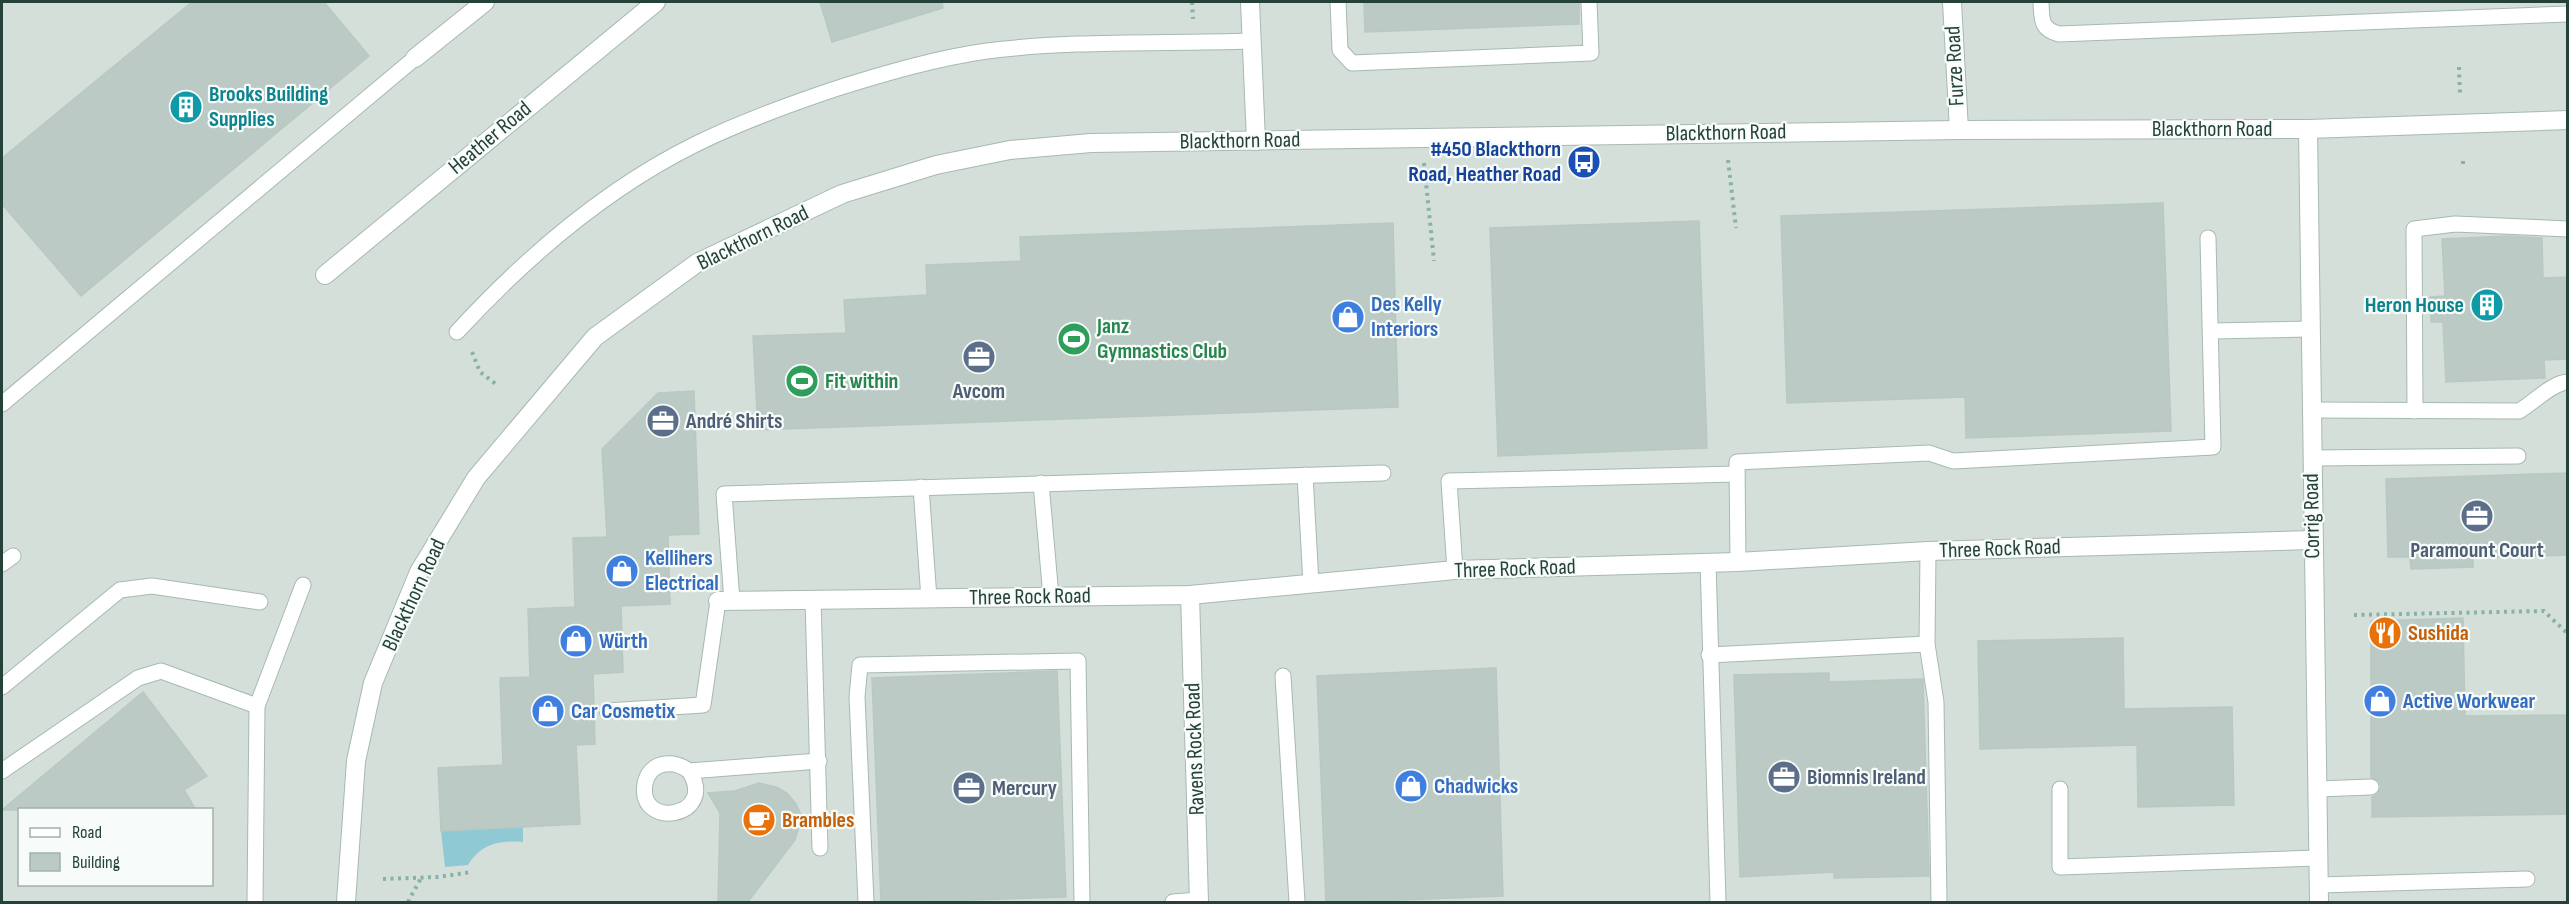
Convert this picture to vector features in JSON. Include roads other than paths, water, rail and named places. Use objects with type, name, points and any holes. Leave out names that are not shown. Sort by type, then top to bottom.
[{"type":"street","points":[[415,58],[485,2]]},
{"type":"street","name":"Heather Road","points":[[325,275],[656,2]]},
{"type":"street","points":[[1250,2],[1256,141]]},
{"type":"street","name":"Furze Road","points":[[1952,2],[1959,130]]},
{"type":"street","name":"Blackthorn Road","points":[[346,903],[356,762],[374,683],[419,572],[476,478],[595,337],[697,263],[842,194],[936,165],[1010,150],[1091,143],[1959,130],[2308,129],[2568,120]]},
{"type":"street","name":"Corrig Road","points":[[2308,129],[2319,894]]},
{"type":"street","name":"Three Rock Road","points":[[725,601],[1190,595],[1455,570],[1738,562],[1928,551],[2313,540]]},
{"type":"street","name":"Ravens Rock Road","points":[[1190,595],[1199,901]]},
{"type":"lane","points":[[1338,2],[1340,50],[1352,63],[1591,53],[1589,2]]},
{"type":"lane","points":[[2041,2],[2042,25],[2059,34],[2568,14]]},
{"type":"lane","points":[[460,329],[528,261],[590,210],[651,168],[753,118],[860,81],[987,51],[1250,41]]},
{"type":"lane","points":[[2,404],[415,58]]},
{"type":"lane","points":[[2415,411],[2414,229],[2456,224],[2568,229]]},
{"type":"lane","points":[[1738,562],[1737,462],[1929,453],[1953,461],[2213,447],[2208,238]]},
{"type":"lane","points":[[2212,331],[2310,329]]},
{"type":"lane","points":[[2311,410],[2519,411],[2558,382],[2568,382]]},
{"type":"lane","points":[[2312,458],[2482,463],[2518,456]]},
{"type":"lane","points":[[607,711],[703,705],[725,601],[724,494],[1383,473]]},
{"type":"lane","points":[[1455,570],[1449,481],[1737,474]]},
{"type":"lane","points":[[1305,475],[1311,584]]},
{"type":"lane","points":[[1041,483],[1051,597]]},
{"type":"lane","points":[[921,487],[929,598]]},
{"type":"lane","points":[[1928,551],[1927,644],[1936,702],[1939,903]]},
{"type":"lane","points":[[1708,562],[1718,903]]},
{"type":"lane","points":[[255,903],[257,706],[303,585]]},
{"type":"lane","points":[[2,687],[120,590],[152,586],[260,602]]},
{"type":"lane","points":[[813,600],[820,848]]},
{"type":"lane","points":[[1709,655],[1927,644]]},
{"type":"lane","points":[[866,903],[857,697],[860,665],[1078,661],[1082,903]]},
{"type":"lane","points":[[2,771],[138,678],[160,670],[257,706]]},
{"type":"lane","points":[[1283,676],[1297,903]]},
{"type":"lane","points":[[689,771],[819,761]]},
{"type":"lane","points":[[2317,789],[2372,787]]},
{"type":"lane","points":[[2060,789],[2060,867],[2318,858]]},
{"type":"lane","points":[[2319,894],[2503,886],[2527,879]]},
{"type":"lane","points":[[1173,903],[1199,901]]},
{"type":"water","points":[[523,826],[523,842],[491,845],[479,852],[468,865],[445,867],[441,831]]},
{"type":"place","name":"Brooks Building Supplies","points":[[186,107]]},
{"type":"place","name":"#450 Blackthorn Road, Heather Road","points":[[1584,162]]},
{"type":"place","name":"Heron House","points":[[2487,305]]},
{"type":"place","name":"Des Kelly Interiors","points":[[1348,317]]},
{"type":"place","name":"Janz Gymnastics Club","points":[[1074,339]]},
{"type":"place","name":"Avcom","points":[[979,357]]},
{"type":"place","name":"Fit within","points":[[802,381]]},
{"type":"place","name":"André Shirts","points":[[663,421]]},
{"type":"place","name":"Paramount Court","points":[[2477,516]]},
{"type":"place","name":"Kellihers Electrical","points":[[622,571]]},
{"type":"place","name":"Sushida","points":[[2385,633]]},
{"type":"place","name":"Würth","points":[[576,641]]},
{"type":"place","name":"Active Workwear","points":[[2380,701]]},
{"type":"place","name":"Car Cosmetix","points":[[548,711]]},
{"type":"place","name":"Biomnis Ireland","points":[[1784,777]]},
{"type":"place","name":"Chadwicks","points":[[1411,786]]},
{"type":"place","name":"Mercury","points":[[969,788]]},
{"type":"place","name":"Brambles","points":[[759,820]]}]
